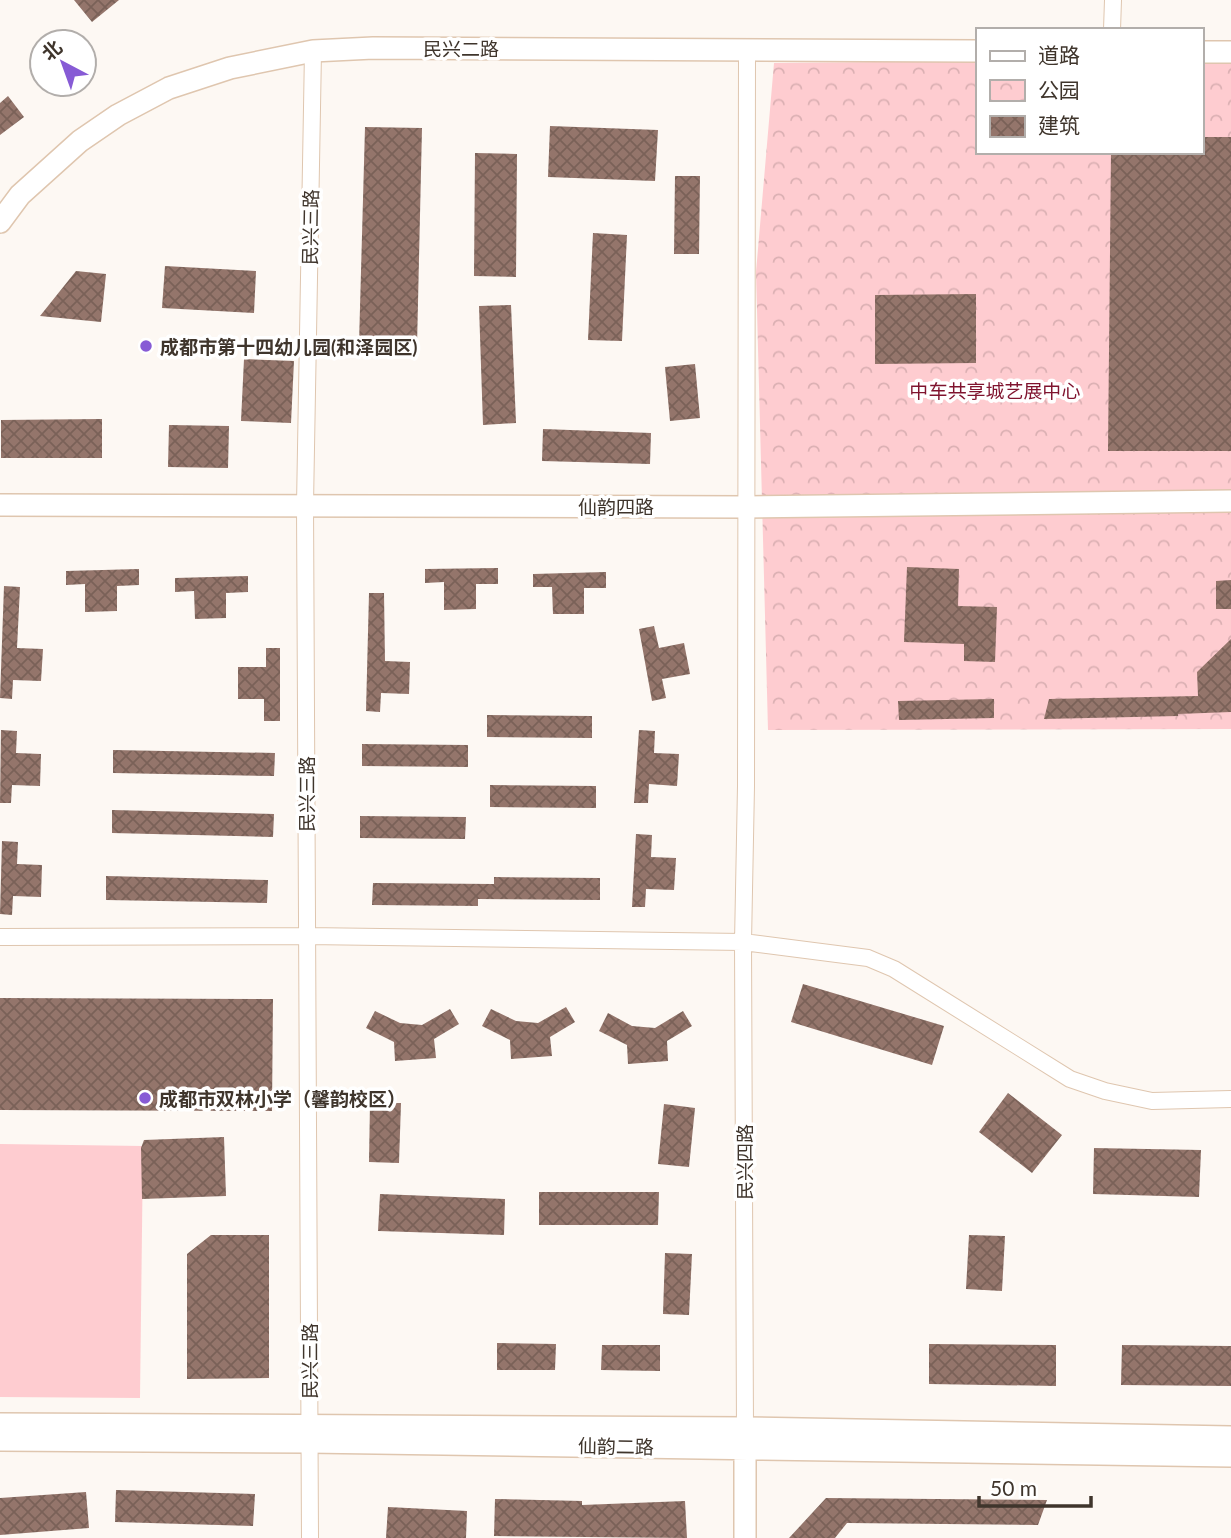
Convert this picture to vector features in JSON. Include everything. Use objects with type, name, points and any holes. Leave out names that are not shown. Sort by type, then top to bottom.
[{"type":"street","points":[[1112,28],[1113,0]]},
{"type":"street","name":"民兴二路","points":[[0,222],[20,195],[52,164],[118,115],[169,88],[205,76],[230,68],[313,51],[373,48],[976,51]]},
{"type":"street","name":"民兴四路","points":[[745,1538],[743,942],[746,786],[747,50]]},
{"type":"street","name":"民兴三路","points":[[310,1538],[305,505],[313,51]]},
{"type":"street","points":[[1203,52],[1231,52]]},
{"type":"street","name":"仙韵四路","points":[[0,505],[747,507],[1231,501]]},
{"type":"street","points":[[0,937],[307,936],[743,942],[868,958],[894,969],[1070,1079],[1105,1091],[1152,1101],[1231,1099]]},
{"type":"street","name":"仙韵二路","points":[[0,1424],[309,1434],[745,1438],[1231,1437]]},
{"type":"street","name":"仙韵二路","points":[[0,1440],[309,1434]]},
{"type":"street","name":"仙韵二路","points":[[745,1438],[1231,1456]]},
{"type":"green space","name":"中车共享城艺展中心","points":[[1203,58],[1231,58],[1231,729],[768,730],[756,272],[774,63],[976,61],[976,154],[1203,154]]},
{"type":"green space","points":[[0,1144],[143,1146],[140,1398],[0,1397]]},
{"type":"building","points":[[74,0],[119,0],[92,22]]},
{"type":"building","points":[[8,96],[24,117],[0,135],[0,103]]},
{"type":"building","points":[[550,126],[658,130],[655,181],[548,177]]},
{"type":"building","points":[[365,127],[422,128],[417,346],[359,344]]},
{"type":"building","points":[[1203,137],[1231,137],[1231,451],[1108,451],[1111,154],[1203,154]]},
{"type":"building","points":[[475,153],[517,154],[516,277],[474,276]]},
{"type":"building","points":[[675,176],[700,176],[699,254],[674,254]]},
{"type":"building","points":[[593,233],[627,235],[622,341],[588,340]]},
{"type":"building","points":[[165,266],[256,271],[254,313],[162,308]]},
{"type":"building","points":[[76,271],[106,274],[101,322],[40,316]]},
{"type":"building","points":[[976,294],[976,363],[875,364],[875,295]]},
{"type":"building","points":[[511,305],[516,423],[483,425],[479,306]]},
{"type":"building","points":[[244,359],[294,361],[291,423],[241,421]]},
{"type":"building","points":[[695,364],[700,418],[670,421],[665,367]]},
{"type":"building","points":[[102,419],[102,458],[1,458],[1,420]]},
{"type":"building","points":[[169,425],[229,426],[228,468],[168,467]]},
{"type":"building","points":[[543,429],[651,433],[650,464],[542,461]]},
{"type":"building","points":[[907,567],[959,569],[958,606],[997,607],[995,662],[964,661],[964,644],[904,642]]},
{"type":"building","points":[[498,568],[498,584],[476,584],[476,609],[444,610],[444,582],[425,583],[425,569]]},
{"type":"building","points":[[139,569],[139,585],[117,586],[117,611],[85,612],[85,584],[66,585],[66,571]]},
{"type":"building","points":[[606,572],[606,588],[584,588],[584,614],[553,614],[552,587],[533,587],[533,574]]},
{"type":"building","points":[[248,576],[248,592],[226,593],[226,618],[195,619],[194,591],[175,592],[175,578]]},
{"type":"building","points":[[1231,580],[1231,609],[1216,609],[1216,581]]},
{"type":"building","points":[[4,586],[20,587],[17,648],[43,649],[41,681],[13,680],[12,699],[0,698]]},
{"type":"building","points":[[369,593],[384,593],[385,661],[410,662],[409,694],[381,693],[380,712],[366,711]]},
{"type":"building","points":[[654,626],[659,648],[684,643],[690,674],[662,679],[666,698],[652,701],[639,629]]},
{"type":"building","points":[[1231,639],[1231,712],[1044,719],[1049,699],[1198,696],[1197,672]]},
{"type":"building","points":[[266,648],[280,648],[280,721],[264,721],[264,699],[238,699],[238,667],[266,667]]},
{"type":"building","points":[[994,699],[994,718],[899,720],[898,701]]},
{"type":"building","points":[[487,715],[592,716],[592,738],[487,737]]},
{"type":"building","points":[[1,730],[17,731],[16,753],[41,754],[40,786],[12,785],[11,803],[0,803]]},
{"type":"building","points":[[639,730],[655,731],[654,753],[679,754],[677,786],[649,784],[648,803],[634,803]]},
{"type":"building","points":[[362,744],[468,745],[468,767],[362,766]]},
{"type":"building","points":[[113,750],[275,753],[274,776],[113,773]]},
{"type":"building","points":[[490,785],[596,786],[596,808],[490,807]]},
{"type":"building","points":[[112,810],[274,814],[273,837],[112,833]]},
{"type":"building","points":[[360,816],[466,817],[465,839],[360,838]]},
{"type":"building","points":[[636,834],[652,835],[651,857],[676,858],[674,890],[646,889],[645,907],[632,907]]},
{"type":"building","points":[[2,841],[18,842],[17,864],[42,865],[41,897],[13,896],[12,915],[0,914]]},
{"type":"building","points":[[106,876],[268,880],[267,903],[106,900]]},
{"type":"building","points":[[494,877],[600,878],[600,900],[478,899],[478,906],[372,905],[373,883],[494,884]]},
{"type":"building","points":[[803,984],[944,1026],[932,1065],[791,1022]]},
{"type":"building","points":[[0,998],[273,999],[272,1111],[0,1110]]},
{"type":"building","points":[[566,1007],[575,1022],[550,1037],[552,1056],[511,1059],[510,1040],[482,1026],[491,1009],[516,1021],[538,1023]]},
{"type":"building","points":[[450,1009],[459,1024],[434,1039],[436,1058],[395,1061],[394,1042],[366,1028],[375,1011],[400,1023],[422,1025]]},
{"type":"building","points":[[683,1011],[692,1026],[667,1041],[668,1061],[628,1064],[627,1045],[599,1031],[608,1013],[632,1026],[655,1028]]},
{"type":"building","points":[[1008,1093],[1062,1135],[1032,1173],[979,1132]]},
{"type":"building","points":[[370,1103],[401,1103],[399,1163],[369,1162]]},
{"type":"building","points":[[664,1104],[695,1108],[689,1167],[658,1164]]},
{"type":"building","points":[[224,1137],[226,1196],[142,1199],[141,1148],[144,1140]]},
{"type":"building","points":[[1094,1148],[1201,1150],[1199,1197],[1093,1194]]},
{"type":"building","points":[[539,1192],[659,1192],[658,1225],[539,1225]]},
{"type":"building","points":[[380,1194],[505,1199],[504,1235],[378,1231]]},
{"type":"building","points":[[211,1235],[269,1235],[269,1378],[187,1379],[187,1254]]},
{"type":"building","points":[[969,1235],[1005,1236],[1002,1291],[966,1289]]},
{"type":"building","points":[[665,1253],[692,1254],[689,1315],[663,1314]]},
{"type":"building","points":[[497,1343],[556,1344],[555,1370],[497,1370]]},
{"type":"building","points":[[929,1344],[1056,1345],[1056,1386],[929,1384]]},
{"type":"building","points":[[602,1345],[660,1345],[660,1371],[601,1370]]},
{"type":"building","points":[[1122,1345],[1231,1346],[1231,1386],[1121,1385]]},
{"type":"building","points":[[116,1490],[255,1494],[253,1526],[115,1522]]},
{"type":"building","points":[[86,1492],[89,1528],[0,1535],[0,1498]]},
{"type":"building","points":[[826,1498],[1047,1500],[1038,1525],[847,1523],[835,1538],[789,1538]]},
{"type":"building","points":[[495,1499],[582,1501],[582,1505],[685,1501],[687,1538],[494,1536]]},
{"type":"building","points":[[388,1507],[467,1511],[466,1538],[386,1538]]},
{"type":"place","name":"成都市第十四幼儿园(和泽园区)","points":[[146,346]]},
{"type":"place","name":"成都市双林小学（馨韵校区）","points":[[145,1098]]}]
